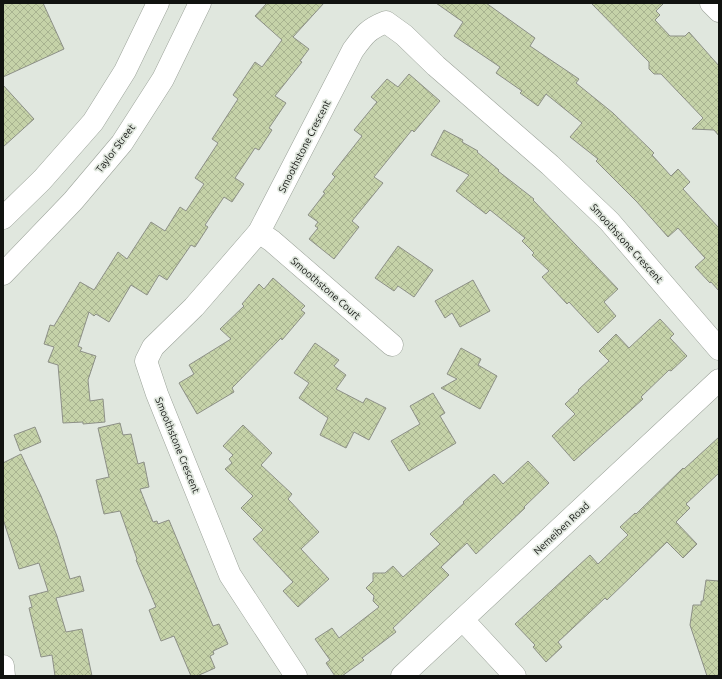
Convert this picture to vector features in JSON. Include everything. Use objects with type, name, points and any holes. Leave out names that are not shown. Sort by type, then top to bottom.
[{"type":"street","points":[[3,218],[42,180],[93,122],[125,71],[158,3]]},
{"type":"street","name":"Taylor Street","points":[[3,274],[73,201],[122,143],[163,79],[200,3]]},
{"type":"street","points":[[711,3],[719,11]]},
{"type":"street","name":"Smoothstone Crescent","points":[[296,676],[230,575],[157,394],[146,361],[153,347],[194,307],[259,232],[353,50],[364,34],[373,27],[386,22],[404,35],[436,66],[550,165],[609,221],[719,349]]},
{"type":"street","name":"Smoothstone Court","points":[[259,232],[272,241],[392,345]]},
{"type":"street","name":"Nemeiben Road","points":[[402,676],[719,380]]},
{"type":"street","points":[[463,620],[515,676]]},
{"type":"street","points":[[3,666],[4,676]]},
{"type":"building","points":[[3,3],[43,3],[64,49],[3,77]]},
{"type":"building","points":[[267,3],[324,3],[293,37],[309,49],[300,61],[302,62],[275,96],[286,103],[269,128],[272,130],[259,150],[255,148],[235,178],[244,184],[232,202],[224,197],[205,225],[208,227],[195,247],[191,245],[167,280],[159,275],[147,295],[131,285],[109,322],[96,314],[94,316],[89,312],[78,346],[82,348],[80,351],[96,356],[88,380],[90,401],[103,399],[105,422],[83,424],[83,422],[63,423],[58,365],[48,362],[54,347],[44,344],[50,325],[54,326],[80,282],[94,290],[118,252],[127,259],[151,222],[165,231],[180,207],[186,211],[204,184],[195,178],[218,143],[212,139],[238,99],[233,95],[255,62],[262,67],[282,40],[255,16]]},
{"type":"building","points":[[436,3],[486,3],[535,38],[530,46],[579,79],[576,83],[613,113],[654,153],[652,155],[671,176],[678,169],[690,182],[683,189],[719,228],[719,291],[695,267],[705,258],[678,228],[668,237],[637,202],[596,161],[598,159],[570,137],[582,123],[546,94],[538,106],[520,93],[522,91],[496,73],[500,67],[454,36],[463,22]]},
{"type":"building","points":[[591,3],[664,3],[656,11],[660,15],[655,20],[670,36],[685,36],[689,32],[719,66],[719,136],[714,130],[692,129],[703,118],[661,74],[654,74],[649,69],[649,62]]},
{"type":"building","points":[[409,74],[440,101],[414,132],[412,130],[374,177],[383,183],[352,221],[359,227],[334,259],[309,239],[318,228],[315,226],[318,222],[308,215],[335,177],[332,174],[362,136],[354,130],[377,102],[371,97],[387,79],[398,87]]},
{"type":"building","points":[[3,85],[34,119],[3,147]]},
{"type":"building","points":[[444,130],[463,140],[462,142],[478,151],[477,152],[499,170],[498,171],[534,199],[533,200],[618,289],[604,302],[616,316],[598,333],[569,302],[567,304],[542,277],[549,271],[532,255],[534,253],[522,241],[525,238],[490,210],[486,214],[456,191],[469,175],[431,155]]},
{"type":"building","points":[[398,246],[433,270],[414,297],[398,286],[394,291],[375,278]]},
{"type":"building","points":[[273,278],[305,306],[301,310],[305,313],[282,340],[281,338],[232,388],[234,392],[197,414],[179,383],[194,374],[189,365],[231,339],[220,329],[244,306],[242,304],[259,284],[264,289]]},
{"type":"building","points":[[473,280],[490,311],[460,327],[452,313],[445,318],[435,301]]},
{"type":"building","points":[[660,319],[674,334],[670,338],[687,356],[671,371],[669,370],[641,397],[643,399],[574,461],[552,436],[575,414],[565,404],[609,361],[599,351],[616,334],[629,348]]},
{"type":"building","points":[[315,343],[339,360],[334,366],[346,375],[336,389],[363,403],[366,398],[386,408],[369,440],[354,432],[346,448],[320,435],[328,418],[299,398],[309,383],[294,373]]},
{"type":"building","points":[[461,348],[481,359],[478,365],[497,376],[480,409],[441,388],[457,379],[447,374]]},
{"type":"building","points":[[433,393],[445,413],[440,416],[456,443],[409,471],[391,441],[420,424],[410,406]]},
{"type":"building","points":[[120,423],[123,435],[131,434],[138,464],[144,462],[149,487],[140,489],[153,522],[157,521],[158,524],[169,520],[213,626],[219,624],[228,644],[213,651],[214,654],[210,656],[215,668],[197,676],[191,676],[174,636],[161,641],[149,610],[156,607],[136,560],[137,559],[120,511],[104,514],[96,480],[109,477],[98,428]]},
{"type":"building","points":[[243,425],[272,453],[261,465],[292,494],[288,499],[319,532],[301,549],[329,579],[298,607],[283,591],[293,582],[253,539],[263,530],[241,508],[253,496],[225,469],[232,463],[229,459],[233,455],[223,446]]},
{"type":"building","points":[[35,427],[41,442],[20,451],[14,435]]},
{"type":"building","points":[[719,437],[719,473],[686,504],[690,508],[676,522],[697,544],[683,558],[667,542],[607,600],[605,598],[558,642],[562,647],[546,662],[533,647],[535,645],[515,624],[590,555],[598,564],[628,535],[620,527],[635,513],[636,514],[683,468],[684,469]]},
{"type":"building","points":[[21,454],[41,496],[57,536],[70,579],[80,576],[84,591],[56,598],[66,632],[82,629],[92,676],[55,676],[52,655],[41,657],[29,608],[32,607],[29,596],[48,591],[39,563],[19,569],[3,519],[3,463]]},
{"type":"building","points":[[528,461],[549,483],[476,554],[467,543],[441,567],[449,575],[393,628],[396,632],[362,658],[364,660],[342,676],[335,676],[326,663],[330,660],[315,639],[332,628],[339,638],[379,607],[373,601],[374,596],[366,588],[373,581],[373,573],[385,573],[393,566],[403,577],[440,544],[430,534],[464,503],[463,502],[494,474],[503,484]]},
{"type":"building","points":[[706,580],[719,581],[719,676],[707,676],[690,625],[693,605],[701,605],[701,601],[703,601]]}]
